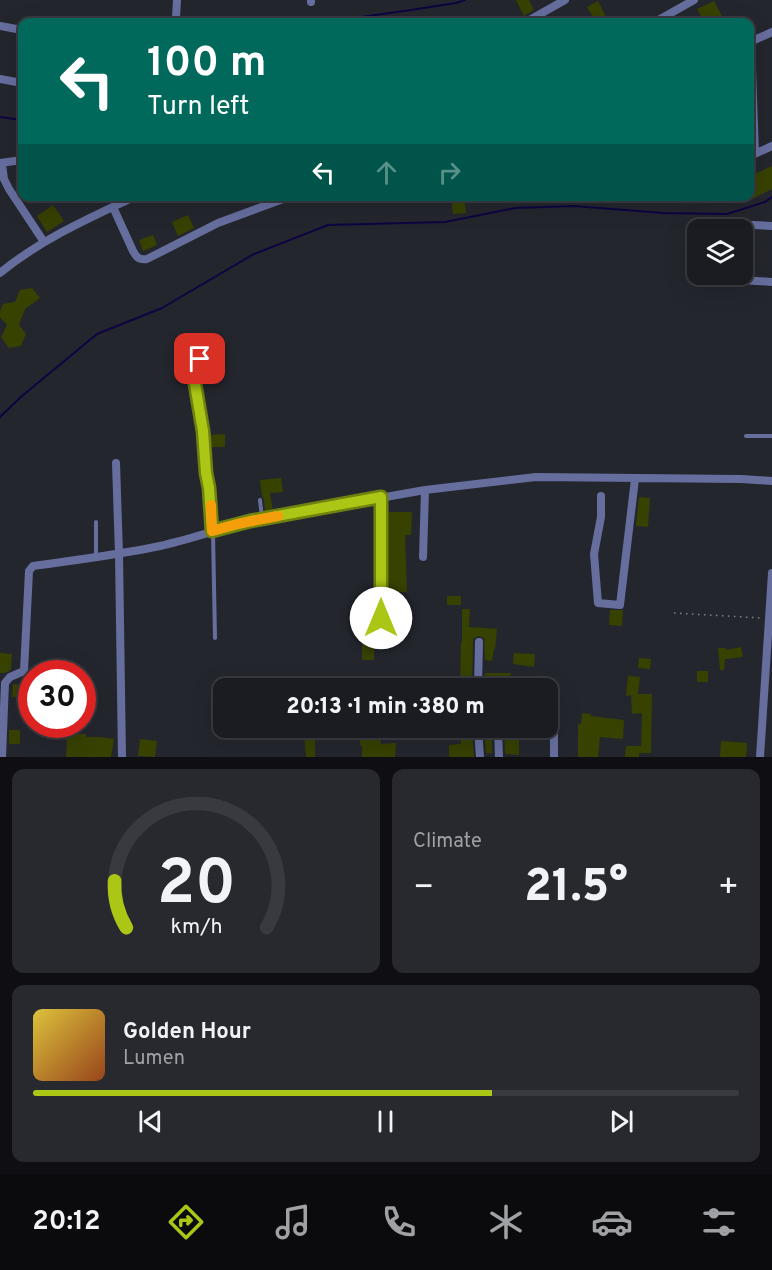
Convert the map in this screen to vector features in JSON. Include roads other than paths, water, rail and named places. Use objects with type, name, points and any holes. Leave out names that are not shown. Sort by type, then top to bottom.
[{"type":"street","points":[[176,18],[177,0]]},
{"type":"street","points":[[533,18],[565,0]]},
{"type":"street","points":[[670,18],[694,0]]},
{"type":"street","points":[[0,26],[18,29]]},
{"type":"street","points":[[754,40],[772,32]]},
{"type":"street","points":[[0,79],[18,81]]},
{"type":"street","points":[[754,155],[772,146]]},
{"type":"street","points":[[18,161],[1,163],[4,179],[44,242]]},
{"type":"street","points":[[0,273],[44,242],[126,201]]},
{"type":"street","points":[[113,207],[133,251],[142,260],[218,222],[277,201]]},
{"type":"street","points":[[753,225],[772,226]]},
{"type":"street","points":[[753,281],[772,282]]},
{"type":"street","points":[[200,359],[194,378],[203,431],[212,531]]},
{"type":"street","points":[[116,463],[122,757]]},
{"type":"street","points":[[2,757],[5,683],[10,677],[24,671],[29,571],[33,566],[162,546],[237,524],[381,497],[536,477],[741,479],[772,482]]},
{"type":"street","points":[[601,496],[601,517],[594,554],[598,603],[620,605],[635,479]]},
{"type":"street","points":[[423,556],[425,490]]},
{"type":"street","points":[[381,497],[381,618]]},
{"type":"street","points":[[760,757],[772,573]]},
{"type":"street","points":[[478,678],[479,642]]},
{"type":"street","points":[[479,738],[480,757]]},
{"type":"street","points":[[498,738],[499,757]]},
{"type":"street","points":[[553,738],[554,757]]},
{"type":"lane","points":[[746,436],[772,436]]},
{"type":"lane","points":[[260,500],[262,519]]},
{"type":"lane","points":[[96,522],[96,557]]},
{"type":"lane","points":[[212,531],[215,638]]},
{"type":"waterway","points":[[353,18],[465,0]]},
{"type":"waterway","points":[[0,117],[18,119]]},
{"type":"waterway","points":[[0,417],[97,334],[162,308],[254,254],[328,225],[445,222],[515,208],[574,206],[663,213],[727,214],[765,202],[772,197]]}]
